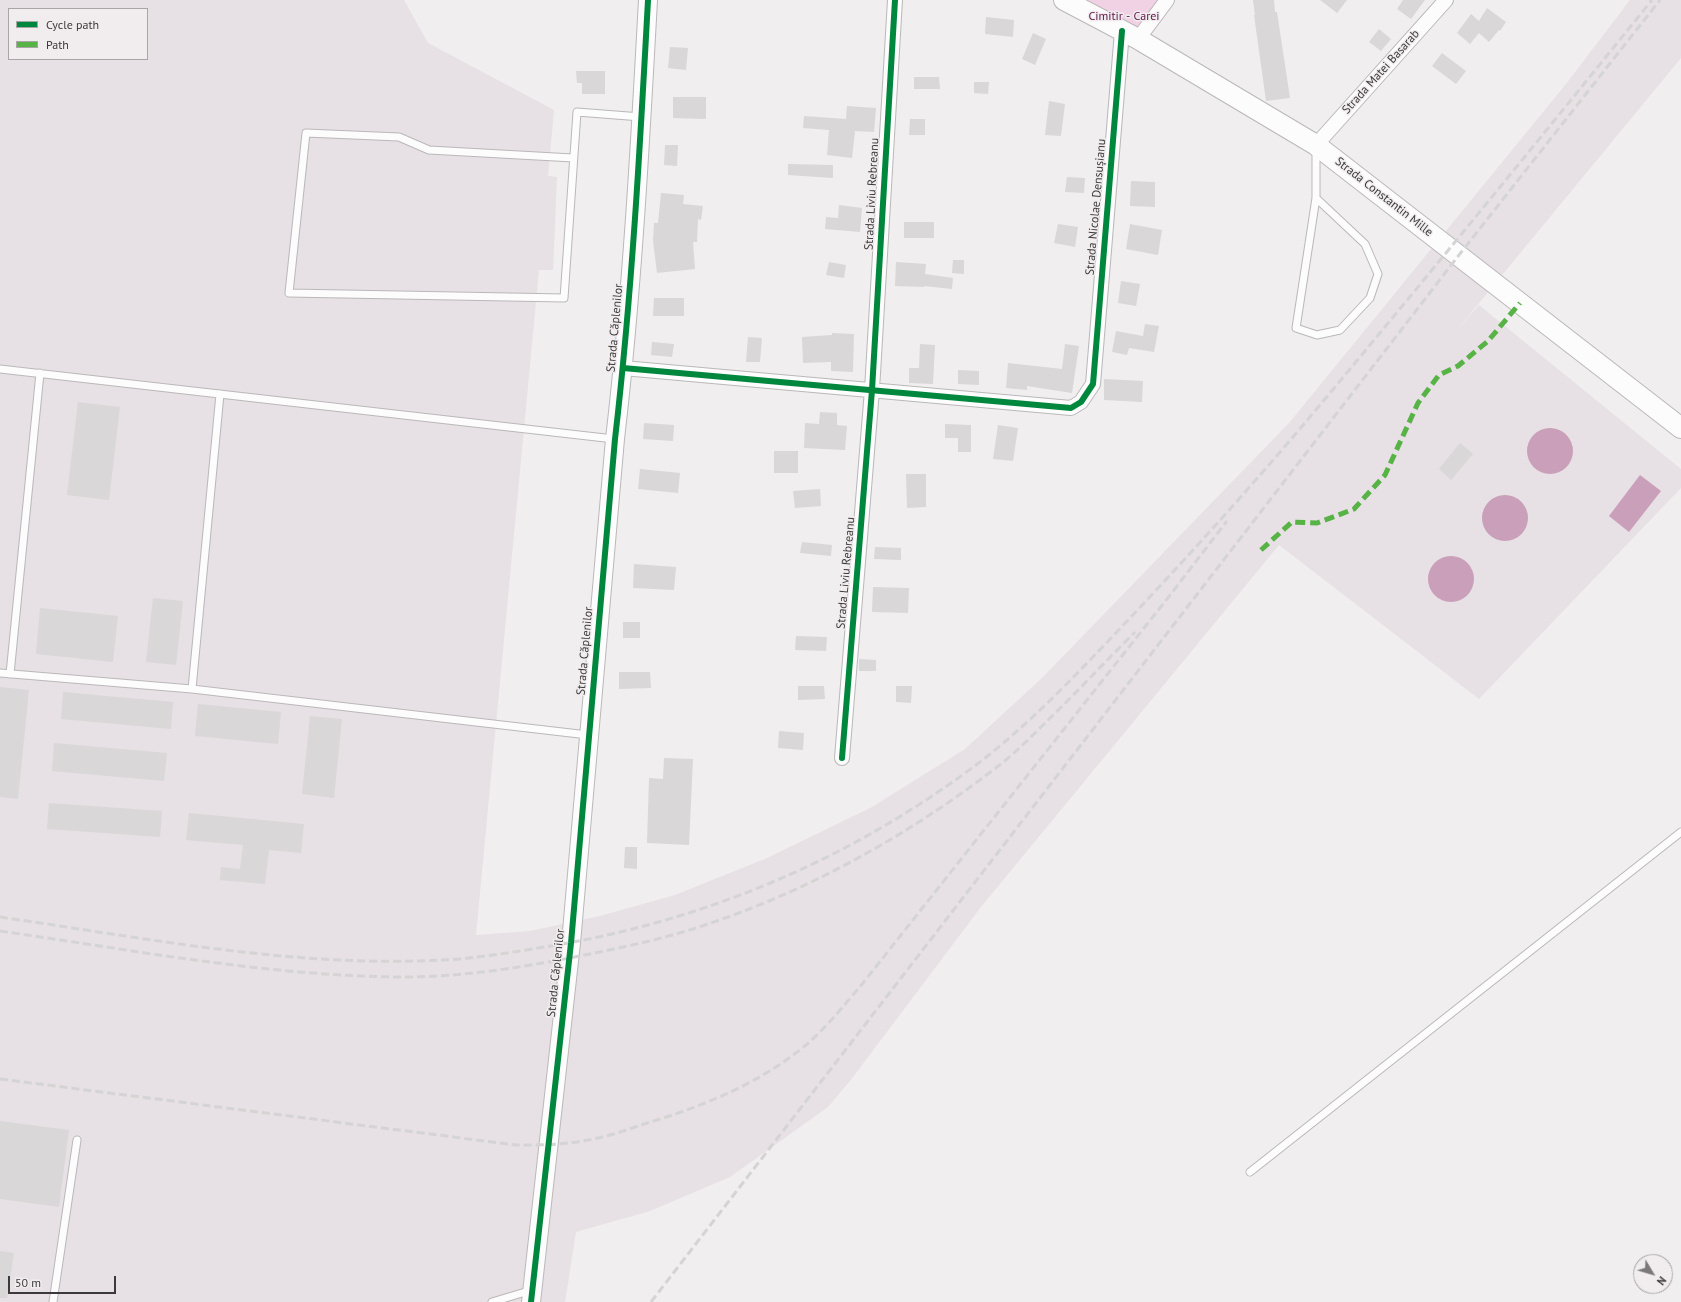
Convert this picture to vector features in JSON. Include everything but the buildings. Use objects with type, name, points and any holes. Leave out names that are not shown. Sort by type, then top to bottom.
[{"type":"main road","name":"Strada Constantin Mille","points":[[1064,0],[1130,35],[1316,145],[1681,428]]},
{"type":"street","name":"Strada Căplenilor","points":[[532,1296],[570,943],[615,439],[623,368],[642,117],[648,0]]},
{"type":"street","name":"Strada Liviu Rebreanu","points":[[842,758],[872,390],[895,0]]},
{"type":"street","points":[[1130,35],[1167,0]]},
{"type":"street","name":"Strada Matei Basarab","points":[[1316,145],[1446,0]]},
{"type":"street","name":"Strada Nicolae Densușianu","points":[[872,390],[1071,408],[1082,402],[1093,384],[1130,35]]},
{"type":"street","points":[[623,368],[872,390]]},
{"type":"lane","points":[[573,158],[429,150],[399,137],[306,133],[289,293],[564,298],[576,112],[642,117]]},
{"type":"lane","points":[[1316,145],[1316,198],[1296,328],[1318,335],[1340,330],[1370,298],[1378,274],[1365,244],[1316,198]]},
{"type":"lane","points":[[0,369],[615,439]]},
{"type":"lane","points":[[10,674],[40,374]]},
{"type":"lane","points":[[192,690],[220,394]]},
{"type":"lane","points":[[0,673],[192,690],[589,735]]},
{"type":"lane","points":[[1250,1172],[1681,832]]},
{"type":"lane","points":[[53,1302],[77,1140]]},
{"type":"lane","points":[[492,1302],[532,1296]]},
{"type":"shaded area","points":[[0,0],[404,0],[428,43],[554,110],[548,176],[557,177],[553,270],[539,270],[476,935],[530,931],[600,916],[675,895],[767,858],[872,807],[965,749],[1042,678],[1289,423],[1566,84],[1630,0],[1681,0],[1681,58],[1456,331],[1479,305],[1681,469],[1681,488],[1479,699],[1279,545],[981,907],[850,1081],[828,1107],[730,1177],[650,1211],[576,1232],[565,1302],[0,1302]]},
{"type":"shaded area","points":[[1545,428],[1555,428],[1567,434],[1572,442],[1572,460],[1567,468],[1559,473],[1545,474],[1537,471],[1530,464],[1527,456],[1527,446],[1530,438],[1537,431]]},
{"type":"shaded area","points":[[1640,475],[1661,491],[1629,532],[1609,516]]},
{"type":"shaded area","points":[[1500,495],[1510,495],[1522,501],[1527,509],[1527,527],[1522,535],[1514,540],[1500,541],[1492,538],[1485,531],[1482,523],[1482,513],[1485,505],[1492,498]]},
{"type":"shaded area","points":[[1446,556],[1456,556],[1468,562],[1473,570],[1473,588],[1468,596],[1460,601],[1446,602],[1438,599],[1431,592],[1428,584],[1428,574],[1431,566],[1438,559]]},
{"type":"green space","name":"Cimitir - Carei","points":[[1057,0],[1159,0],[1131,41]]},
{"type":"railway","points":[[0,917],[171,943],[286,956],[344,960],[401,961],[459,959],[551,946],[609,935],[666,920],[722,902],[777,880],[830,856],[881,828],[932,796],[980,762],[1016,732],[1050,701],[1141,607],[1245,493],[1320,405],[1652,0]]},
{"type":"railway","points":[[651,1302],[1459,255],[1660,0]]},
{"type":"railway","points":[[0,1079],[516,1145],[541,1145],[590,1140],[687,1110],[729,1093],[749,1083],[788,1059],[814,1038],[836,1015],[863,983],[1167,599],[1227,521]]},
{"type":"railway","points":[[0,931],[150,954],[251,967],[351,976],[402,977],[468,974],[532,965],[659,939],[708,924],[785,894],[859,858],[930,815],[964,792],[1015,752],[1135,632]]},
{"type":"marked path","points":[[1261,550],[1292,522],[1317,523],[1354,509],[1385,475],[1418,403],[1439,375],[1458,366],[1488,341],[1520,303]]},
{"type":"cycle path","points":[[531,1302],[571,943],[615,439],[631,275],[648,0]]},
{"type":"cycle path","points":[[842,758],[872,390],[895,0]]},
{"type":"cycle path","points":[[623,368],[1071,408],[1081,402],[1093,384],[1122,31]]}]
